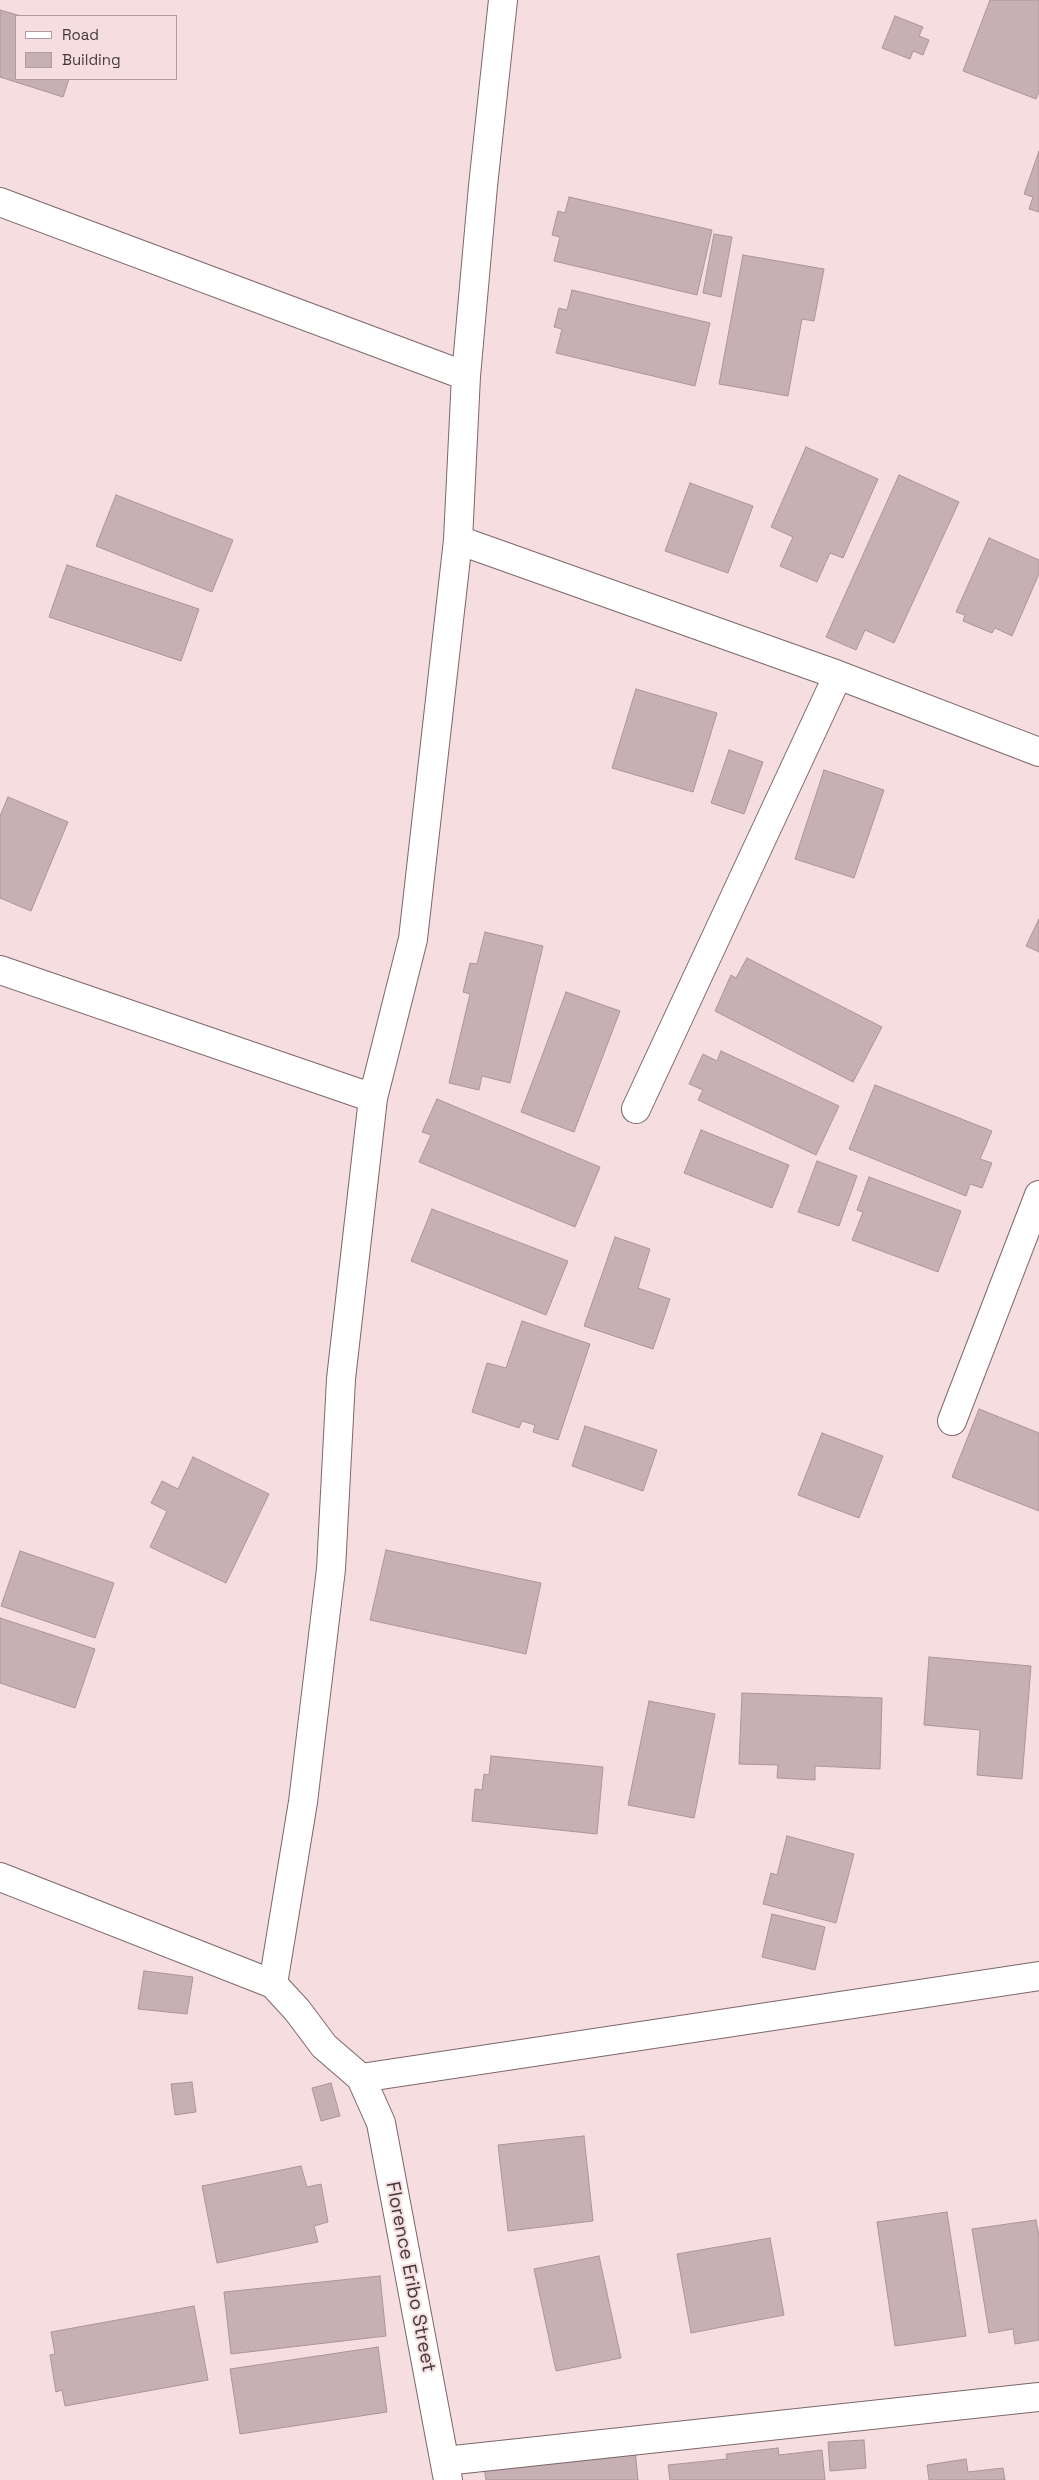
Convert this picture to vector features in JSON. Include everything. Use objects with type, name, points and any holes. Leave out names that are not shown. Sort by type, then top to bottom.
[{"type":"street","points":[[274,1984],[303,1802],[331,1569],[341,1379],[373,1098],[413,939],[458,540],[466,376],[483,186],[503,0]]},
{"type":"street","points":[[0,202],[466,376]]},
{"type":"street","points":[[458,540],[838,675],[1039,752]]},
{"type":"street","points":[[636,1109],[838,675]]},
{"type":"street","points":[[0,970],[373,1098]]},
{"type":"street","points":[[952,1421],[1039,1195]]},
{"type":"street","points":[[0,1877],[274,1984],[297,2010],[324,2046],[361,2078],[1039,1976]]},
{"type":"street","name":"Florence Eribo Street","points":[[361,2078],[381,2122],[447,2470]]},
{"type":"street","points":[[447,2470],[1039,2397]]},
{"type":"building","points":[[990,0],[1039,0],[1039,92],[1036,99],[963,71]]},
{"type":"building","points":[[0,10],[18,15],[15,15],[15,80],[69,80],[63,97],[0,77]]},
{"type":"building","points":[[895,16],[923,27],[919,36],[929,40],[923,55],[913,51],[910,59],[882,48]]},
{"type":"building","points":[[1039,151],[1039,212],[1029,209],[1033,197],[1024,194]]},
{"type":"building","points":[[569,197],[712,230],[697,295],[554,261],[560,237],[552,235],[558,211],[565,213]]},
{"type":"building","points":[[714,234],[732,237],[721,297],[703,293]]},
{"type":"building","points":[[743,255],[824,269],[814,321],[802,319],[788,396],[719,384]]},
{"type":"building","points":[[572,290],[710,323],[695,386],[556,353],[562,329],[554,327],[559,308],[567,310]]},
{"type":"building","points":[[806,447],[878,479],[843,558],[830,553],[817,582],[780,566],[793,537],[771,527]]},
{"type":"building","points":[[899,475],[959,502],[894,643],[865,630],[856,650],[826,637]]},
{"type":"building","points":[[690,483],[753,506],[728,573],[665,551]]},
{"type":"building","points":[[116,495],[233,540],[212,592],[96,546]]},
{"type":"building","points":[[989,538],[1039,560],[1039,574],[1012,636],[995,628],[992,633],[963,621],[965,615],[956,612]]},
{"type":"building","points":[[67,565],[199,609],[181,661],[49,617]]},
{"type":"building","points":[[636,689],[717,713],[693,792],[612,768]]},
{"type":"building","points":[[729,750],[763,762],[744,814],[711,803]]},
{"type":"building","points":[[824,770],[884,790],[854,878],[795,859]]},
{"type":"building","points":[[8,797],[68,822],[31,911],[0,898],[0,816]]},
{"type":"building","points":[[1039,919],[1039,952],[1026,946]]},
{"type":"building","points":[[485,932],[543,946],[510,1083],[482,1076],[479,1090],[449,1083],[470,994],[463,992],[470,963],[477,964]]},
{"type":"building","points":[[747,958],[882,1027],[853,1082],[715,1011],[731,975],[736,978]]},
{"type":"building","points":[[566,992],[620,1011],[574,1132],[521,1112]]},
{"type":"building","points":[[721,1051],[839,1106],[816,1155],[698,1100],[703,1090],[689,1084],[703,1054],[717,1061]]},
{"type":"building","points":[[875,1085],[992,1131],[980,1159],[992,1163],[982,1188],[970,1184],[966,1196],[849,1149]]},
{"type":"building","points":[[437,1099],[600,1167],[575,1227],[419,1162],[431,1135],[422,1132]]},
{"type":"building","points":[[701,1130],[789,1165],[772,1208],[684,1173]]},
{"type":"building","points":[[817,1161],[857,1176],[839,1226],[798,1212]]},
{"type":"building","points":[[869,1177],[961,1211],[938,1272],[852,1240],[863,1212],[857,1210]]},
{"type":"building","points":[[432,1209],[568,1261],[546,1315],[411,1261]]},
{"type":"building","points":[[615,1237],[650,1249],[638,1288],[670,1299],[653,1349],[584,1326]]},
{"type":"building","points":[[522,1321],[590,1344],[558,1440],[533,1432],[535,1425],[522,1421],[519,1428],[472,1412],[487,1363],[506,1368]]},
{"type":"building","points":[[979,1409],[1039,1433],[1039,1511],[952,1477]]},
{"type":"building","points":[[585,1426],[657,1450],[643,1491],[572,1466]]},
{"type":"building","points":[[822,1433],[883,1456],[859,1518],[798,1495]]},
{"type":"building","points":[[193,1457],[269,1494],[226,1583],[150,1547],[167,1511],[151,1503],[162,1481],[178,1489]]},
{"type":"building","points":[[386,1550],[541,1583],[526,1654],[370,1620]]},
{"type":"building","points":[[20,1551],[114,1583],[95,1638],[1,1606]]},
{"type":"building","points":[[0,1618],[95,1649],[75,1708],[0,1683]]},
{"type":"building","points":[[929,1657],[1031,1666],[1022,1779],[977,1775],[980,1730],[924,1725]]},
{"type":"building","points":[[742,1693],[882,1698],[880,1769],[815,1766],[815,1780],[777,1778],[778,1765],[739,1764]]},
{"type":"building","points":[[649,1701],[715,1714],[694,1818],[628,1805]]},
{"type":"building","points":[[491,1756],[603,1767],[597,1834],[472,1821],[475,1789],[482,1790],[484,1774],[489,1775]]},
{"type":"building","points":[[787,1836],[854,1854],[836,1923],[763,1904],[771,1873],[777,1875]]},
{"type":"building","points":[[772,1914],[825,1927],[815,1970],[762,1957]]},
{"type":"building","points":[[144,1971],[193,1977],[187,2014],[138,2009]]},
{"type":"building","points":[[192,2082],[196,2112],[175,2115],[171,2084]]},
{"type":"building","points":[[331,2083],[340,2116],[321,2121],[312,2088]]},
{"type":"building","points":[[584,2136],[593,2221],[508,2231],[498,2145]]},
{"type":"building","points":[[301,2166],[307,2187],[321,2184],[328,2222],[314,2226],[318,2242],[217,2263],[202,2186]]},
{"type":"building","points":[[947,2212],[966,2336],[895,2346],[877,2222]]},
{"type":"building","points":[[1036,2220],[1039,2236],[1039,2340],[1015,2344],[1013,2329],[989,2333],[972,2229]]},
{"type":"building","points":[[770,2238],[784,2315],[691,2333],[677,2254]]},
{"type":"building","points":[[599,2256],[621,2358],[556,2371],[534,2269]]},
{"type":"building","points":[[380,2276],[386,2336],[231,2354],[224,2292]]},
{"type":"building","points":[[194,2306],[208,2380],[65,2406],[62,2390],[56,2392],[50,2355],[55,2354],[51,2332]]},
{"type":"building","points":[[378,2347],[387,2412],[240,2434],[230,2369]]},
{"type":"building","points":[[864,2440],[866,2468],[830,2471],[828,2442]]},
{"type":"building","points":[[778,2448],[779,2455],[822,2450],[825,2480],[670,2480],[668,2465],[727,2459],[726,2454]]},
{"type":"building","points":[[635,2449],[638,2480],[486,2480],[484,2467]]},
{"type":"building","points":[[966,2459],[968,2472],[1003,2468],[1005,2480],[929,2480],[927,2465]]}]
